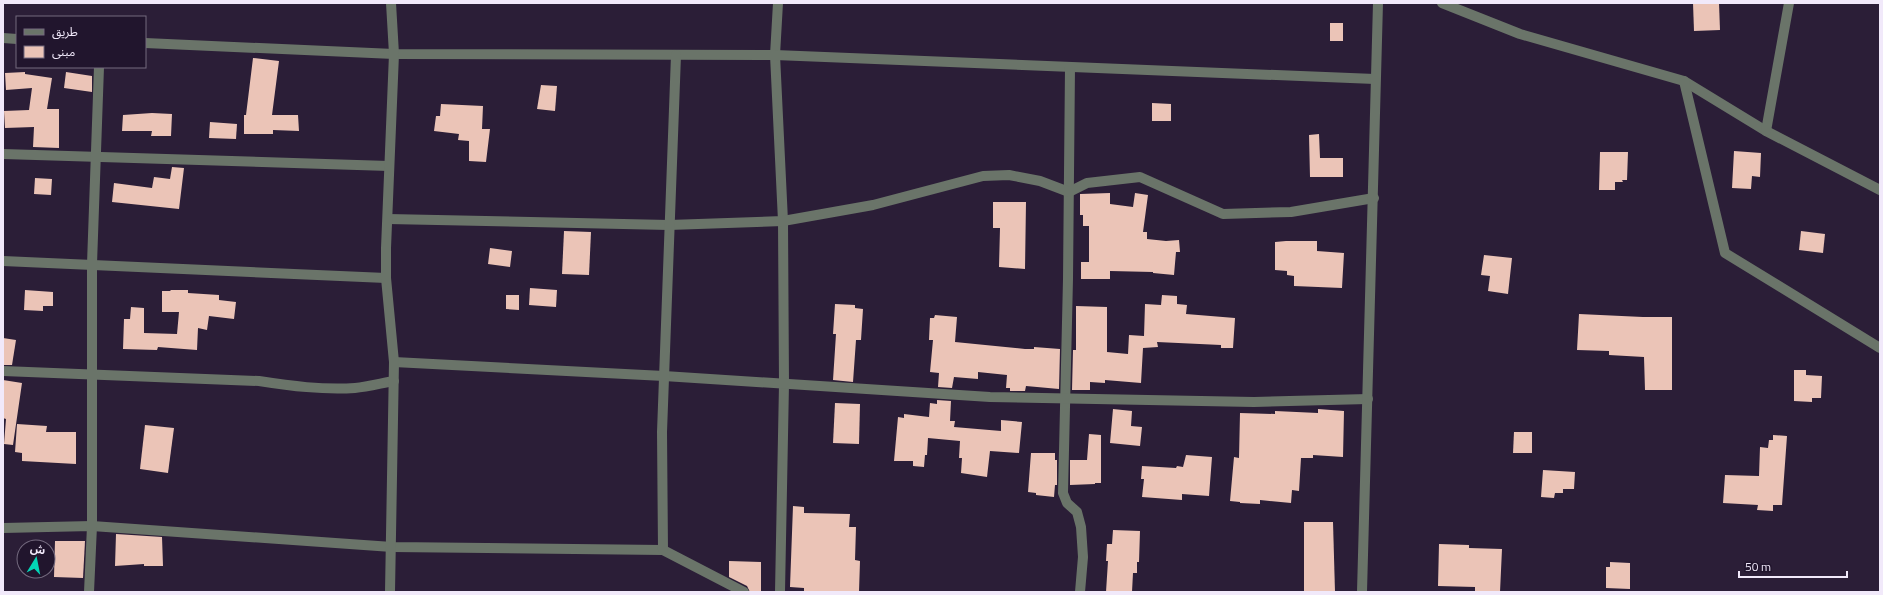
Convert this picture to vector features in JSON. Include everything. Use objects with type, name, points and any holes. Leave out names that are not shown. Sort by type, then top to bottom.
[{"type":"street","points":[[390,592],[392,547],[394,362],[386,278],[394,54],[391,3]]},
{"type":"street","points":[[778,3],[775,55],[783,221],[784,384],[780,592]]},
{"type":"street","points":[[1362,592],[1374,198],[1378,3]]},
{"type":"street","points":[[1442,3],[1520,34],[1684,81],[1766,131],[1880,190]]},
{"type":"street","points":[[1766,131],[1789,3]]},
{"type":"street","points":[[3,38],[16,39]]},
{"type":"street","points":[[146,43],[394,54],[775,55],[1376,78]]},
{"type":"street","points":[[663,550],[664,376],[676,55]]},
{"type":"street","points":[[1070,67],[1063,493],[1067,503],[1077,512],[1081,526],[1083,557],[1080,592]]},
{"type":"street","points":[[89,592],[92,526],[92,264],[98,68]]},
{"type":"street","points":[[1684,81],[1725,253],[1880,348]]},
{"type":"street","points":[[3,154],[389,166]]},
{"type":"street","points":[[388,219],[669,225],[783,221],[873,205],[983,176],[1009,175],[1040,181],[1069,192],[1087,183],[1140,177],[1223,214],[1290,212],[1374,198]]},
{"type":"street","points":[[3,261],[386,278]]},
{"type":"street","points":[[394,362],[664,376],[990,397],[1254,402],[1368,399]]},
{"type":"street","points":[[3,371],[259,381],[326,389],[356,388],[394,381]]},
{"type":"street","points":[[3,528],[92,526],[392,547],[663,550],[744,592]]},
{"type":"building","points":[[1693,3],[1719,3],[1720,30],[1694,31]]},
{"type":"building","points":[[1330,23],[1343,23],[1343,41],[1330,41]]},
{"type":"building","points":[[253,58],[279,61],[272,115],[298,115],[299,131],[273,130],[273,134],[244,134],[244,115],[246,115]]},
{"type":"building","points":[[25,72],[25,74],[52,78],[47,109],[59,109],[59,148],[33,147],[34,127],[5,128],[4,111],[29,110],[32,88],[6,90],[5,73]]},
{"type":"building","points":[[66,72],[92,76],[92,92],[64,88]]},
{"type":"building","points":[[541,85],[557,86],[555,111],[537,109]]},
{"type":"building","points":[[1152,103],[1171,104],[1171,121],[1152,121]]},
{"type":"building","points":[[441,104],[483,106],[482,129],[490,129],[486,162],[469,161],[469,141],[458,140],[459,134],[434,131],[436,116],[440,116]]},
{"type":"building","points":[[152,113],[172,114],[171,136],[151,136],[152,131],[122,131],[123,115]]},
{"type":"building","points":[[210,122],[237,124],[236,139],[209,138]]},
{"type":"building","points":[[1319,134],[1320,158],[1343,158],[1343,177],[1310,177],[1309,135]]},
{"type":"building","points":[[1734,151],[1761,153],[1760,177],[1752,176],[1751,189],[1732,188]]},
{"type":"building","points":[[1600,152],[1628,152],[1627,180],[1622,180],[1623,182],[1615,182],[1615,190],[1599,190]]},
{"type":"building","points":[[172,167],[184,168],[179,209],[112,202],[114,183],[152,188],[154,177],[170,179]]},
{"type":"building","points":[[35,178],[52,179],[51,195],[34,194]]},
{"type":"building","points":[[1110,193],[1110,204],[1133,207],[1135,193],[1148,195],[1143,232],[1147,232],[1147,239],[1166,241],[1179,240],[1180,252],[1176,252],[1174,275],[1153,272],[1110,271],[1110,279],[1081,279],[1081,262],[1089,262],[1089,226],[1083,226],[1083,215],[1080,215],[1080,194]]},
{"type":"building","points":[[993,202],[1026,202],[1025,269],[999,267],[1000,228],[993,228]]},
{"type":"building","points":[[564,231],[591,232],[589,275],[562,274]]},
{"type":"building","points":[[1801,231],[1825,234],[1823,253],[1799,250]]},
{"type":"building","points":[[1317,241],[1317,251],[1344,253],[1342,288],[1294,286],[1294,276],[1287,275],[1287,271],[1275,270],[1275,242]]},
{"type":"building","points":[[490,248],[512,251],[510,267],[488,264]]},
{"type":"building","points":[[1484,255],[1512,258],[1508,294],[1488,291],[1490,276],[1481,275]]},
{"type":"building","points":[[530,288],[557,290],[556,307],[529,305]]},
{"type":"building","points":[[25,290],[53,292],[53,306],[43,306],[43,311],[24,310]]},
{"type":"building","points":[[188,290],[188,293],[219,295],[219,300],[236,302],[234,319],[209,316],[207,330],[198,328],[197,350],[158,347],[157,350],[123,349],[124,319],[130,319],[131,307],[144,308],[144,333],[177,334],[179,312],[162,312],[162,291]]},
{"type":"building","points":[[506,295],[519,295],[519,310],[506,309]]},
{"type":"building","points":[[1162,295],[1177,296],[1177,304],[1187,305],[1186,314],[1235,318],[1233,348],[1221,348],[1221,345],[1157,342],[1158,347],[1143,348],[1141,383],[1105,380],[1105,383],[1090,382],[1090,390],[1072,390],[1073,350],[1076,350],[1076,306],[1107,307],[1107,352],[1128,354],[1129,335],[1144,336],[1145,304],[1161,305]]},
{"type":"building","points":[[835,304],[855,305],[855,308],[863,309],[861,340],[856,340],[853,382],[833,380],[836,334],[833,334]]},
{"type":"building","points":[[1579,314],[1672,317],[1672,390],[1645,390],[1644,357],[1609,355],[1609,351],[1577,350]]},
{"type":"building","points":[[935,315],[957,317],[955,342],[1025,349],[1034,349],[1034,347],[1060,349],[1059,389],[1026,386],[1025,391],[1010,391],[1010,388],[1006,388],[1007,375],[978,372],[978,379],[954,377],[952,388],[938,387],[939,373],[930,372],[933,340],[929,340],[930,318],[934,318]]},
{"type":"building","points":[[3,338],[16,340],[12,365],[3,365]]},
{"type":"building","points":[[1794,370],[1806,370],[1806,375],[1822,376],[1821,398],[1812,398],[1812,402],[1794,401]]},
{"type":"building","points":[[3,380],[22,383],[13,445],[4,444],[6,419],[3,418]]},
{"type":"building","points":[[937,400],[951,401],[950,421],[955,421],[954,427],[1001,431],[1001,420],[1022,422],[1019,453],[990,451],[987,477],[961,473],[962,458],[959,458],[960,441],[928,438],[927,455],[925,455],[924,467],[913,466],[913,461],[894,461],[898,417],[904,418],[904,414],[929,417],[930,403],[937,404]]},
{"type":"building","points":[[835,403],[860,404],[859,444],[833,443]]},
{"type":"building","points":[[1113,409],[1132,411],[1131,426],[1142,427],[1140,446],[1110,443]]},
{"type":"building","points":[[1318,409],[1344,411],[1343,457],[1313,455],[1313,458],[1301,458],[1299,491],[1292,490],[1291,503],[1260,500],[1260,504],[1230,501],[1234,457],[1239,458],[1240,413],[1275,414],[1275,411],[1318,413]]},
{"type":"building","points":[[17,424],[47,426],[46,432],[76,432],[76,464],[22,461],[22,453],[15,452]]},
{"type":"building","points":[[145,425],[174,428],[168,473],[140,469]]},
{"type":"building","points":[[1514,432],[1532,432],[1532,453],[1513,453]]},
{"type":"building","points":[[1089,434],[1101,435],[1101,483],[1070,485],[1070,460],[1087,460]]},
{"type":"building","points":[[1773,435],[1787,436],[1782,505],[1773,505],[1773,511],[1757,510],[1758,505],[1723,503],[1725,475],[1759,476],[1760,447],[1768,448],[1769,440],[1773,440]]},
{"type":"building","points":[[1031,453],[1055,453],[1055,460],[1057,460],[1057,485],[1055,485],[1054,497],[1036,495],[1036,493],[1028,492]]},
{"type":"building","points":[[1186,455],[1212,457],[1209,496],[1182,494],[1182,500],[1142,497],[1144,479],[1141,479],[1142,466],[1183,467]]},
{"type":"building","points":[[1543,470],[1575,472],[1574,489],[1563,489],[1563,493],[1555,493],[1554,498],[1541,497]]},
{"type":"building","points":[[793,506],[804,507],[804,513],[850,514],[849,527],[856,527],[855,560],[860,561],[859,592],[804,592],[804,588],[790,587]]},
{"type":"building","points":[[1304,522],[1333,522],[1335,592],[1304,592]]},
{"type":"building","points":[[1113,530],[1140,531],[1139,562],[1137,562],[1137,573],[1133,573],[1132,592],[1106,592],[1108,561],[1106,561],[1107,544],[1112,544]]},
{"type":"building","points":[[116,534],[162,537],[163,566],[144,566],[144,564],[115,566]]},
{"type":"building","points":[[56,541],[85,541],[83,578],[56,577]]},
{"type":"building","points":[[1439,544],[1469,545],[1469,548],[1502,549],[1500,592],[1475,592],[1475,587],[1438,586]]},
{"type":"building","points":[[729,561],[761,562],[761,592],[750,592],[747,586],[729,577]]},
{"type":"building","points":[[1610,562],[1630,563],[1630,589],[1606,588],[1606,567],[1610,567]]}]
